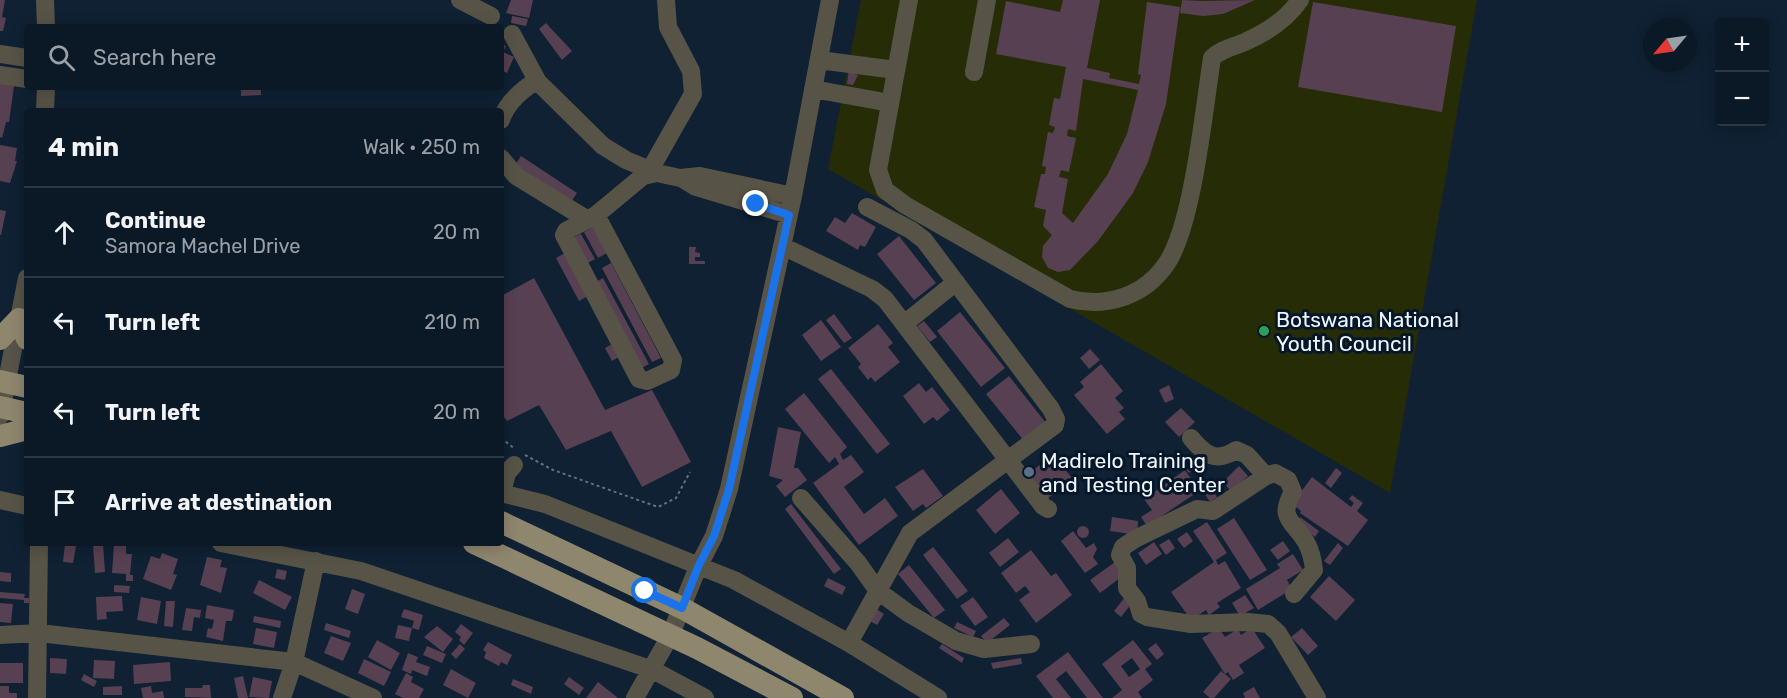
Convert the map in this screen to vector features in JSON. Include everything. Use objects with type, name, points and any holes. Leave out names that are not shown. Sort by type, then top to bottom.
[{"type":"main road","points":[[0,339],[23,329]]},
{"type":"main road","points":[[1,410],[24,413]]},
{"type":"main road","points":[[0,435],[24,430]]},
{"type":"main road","points":[[504,523],[682,608],[843,698]]},
{"type":"main road","points":[[480,546],[670,636],[792,698]]},
{"type":"street","points":[[45,0],[46,24]]},
{"type":"street","points":[[460,0],[491,16]]},
{"type":"street","points":[[504,166],[516,176],[592,217],[673,360],[671,370],[647,381],[639,379],[565,239],[566,231],[592,217],[643,176],[653,172],[693,94],[691,71],[668,27],[666,0]]},
{"type":"street","points":[[634,698],[653,670],[670,636],[698,567],[714,536],[729,489],[793,196],[830,0]]},
{"type":"street","points":[[909,0],[878,170],[885,190],[905,205],[1070,299],[1090,304],[1110,302],[1145,286],[1166,264],[1178,240],[1190,186],[1212,58],[1218,52],[1245,42],[1269,29],[1293,10],[1300,0]]},
{"type":"street","points":[[974,72],[987,0]]},
{"type":"street","points":[[512,34],[537,80],[603,146],[626,160],[653,172],[680,178],[696,187],[789,215]]},
{"type":"street","points":[[0,54],[24,58]]},
{"type":"street","points":[[819,60],[896,70]]},
{"type":"street","points":[[856,97],[862,66]]},
{"type":"street","points":[[0,75],[24,79]]},
{"type":"street","points":[[504,112],[520,91],[537,80]]},
{"type":"street","points":[[813,89],[890,103]]},
{"type":"street","points":[[45,108],[46,90]]},
{"type":"street","points":[[680,178],[700,176],[793,196]]},
{"type":"street","points":[[849,643],[910,533],[1009,462],[1055,425],[1056,419],[1052,409],[924,240],[911,230],[867,207]]},
{"type":"street","points":[[782,246],[872,289],[885,299],[1043,506],[1048,509]]},
{"type":"street","points":[[904,324],[956,282]]},
{"type":"street","points":[[1,410],[11,384],[23,329]]},
{"type":"street","points":[[1191,438],[1203,452],[1215,458],[1226,456],[1236,450],[1247,455],[1266,476]]},
{"type":"street","points":[[504,485],[507,473],[514,465]]},
{"type":"street","points":[[1294,594],[1314,570],[1312,556],[1306,541],[1293,527],[1286,513],[1285,504],[1293,492],[1288,480],[1275,473],[1266,476],[1213,511],[1197,509],[1123,547],[1120,555],[1127,568],[1127,588],[1137,601],[1141,614],[1147,618],[1191,624],[1248,622],[1268,624],[1278,633],[1317,698]]},
{"type":"street","points":[[504,494],[545,504],[734,580],[849,643],[938,698]]},
{"type":"street","points":[[801,498],[858,563],[878,591],[908,613],[956,641],[984,649],[1031,644]]},
{"type":"street","points":[[0,500],[24,505]]},
{"type":"street","points":[[37,698],[39,546]]},
{"type":"street","points":[[237,546],[361,571],[653,670],[705,698]]},
{"type":"street","points":[[282,698],[294,662],[316,561]]},
{"type":"street","points":[[0,635],[39,633],[294,662],[373,698]]},
{"type":"path","points":[[504,440],[553,470],[658,507],[676,498],[690,472]]},
{"type":"green space","name":"Botswana National Youth Council","points":[[861,0],[1477,0],[1390,493],[828,169]]},
{"type":"building","points":[[0,0],[5,0],[2,17],[6,18],[3,31],[0,31]]},
{"type":"building","points":[[511,0],[533,0],[529,18],[506,13]]},
{"type":"building","points":[[1063,0],[1100,0],[1087,68],[1110,73],[1109,78],[1139,84],[1141,75],[1138,74],[1147,2],[1180,7],[1166,104],[1148,162],[1133,193],[1098,241],[1070,270],[1058,272],[1048,268],[1042,257],[1043,246],[1052,235],[1043,226],[1046,210],[1034,207],[1041,174],[1045,174],[1046,167],[1042,166],[1048,132],[1053,133],[1055,127],[1049,125],[1054,98],[1060,99],[1066,67],[996,54],[1006,1],[1060,12]],"holes":[[[1083,79],[1138,90],[1127,134],[1108,174],[1073,223],[1062,213],[1068,179],[1059,177],[1061,170],[1069,172],[1076,138],[1067,136],[1068,129],[1076,131]]]},
{"type":"building","points":[[1182,0],[1255,0],[1223,14],[1203,16],[1180,13]]},
{"type":"building","points":[[1313,2],[1456,26],[1442,112],[1298,87]]},
{"type":"building","points":[[512,16],[528,19],[526,26],[511,23]]},
{"type":"building","points":[[546,23],[572,51],[562,60],[539,29]]},
{"type":"building","points":[[504,52],[514,57],[507,73],[504,72]]},
{"type":"building","points":[[849,69],[855,70],[855,74],[858,75],[853,85],[847,84]]},
{"type":"building","points":[[0,83],[14,86],[9,122],[6,122],[2,138],[0,137]]},
{"type":"building","points":[[241,90],[261,90],[261,95],[241,96]]},
{"type":"building","points":[[0,145],[17,148],[15,161],[17,161],[10,183],[0,181]]},
{"type":"building","points":[[521,156],[577,193],[571,202],[515,165]]},
{"type":"building","points":[[0,210],[6,211],[1,235],[0,235]]},
{"type":"building","points":[[852,213],[876,227],[865,247],[860,245],[858,250],[826,231],[835,217],[845,223]]},
{"type":"building","points":[[593,227],[607,253],[598,258],[584,232]]},
{"type":"building","points":[[581,234],[595,259],[586,264],[572,238]]},
{"type":"building","points":[[899,236],[936,283],[914,300],[877,254]]},
{"type":"building","points":[[689,247],[696,247],[695,252],[700,253],[700,257],[695,257],[695,261],[705,261],[705,264],[689,264]]},
{"type":"building","points":[[565,253],[588,296],[579,301],[556,258]]},
{"type":"building","points":[[611,263],[661,358],[652,362],[602,268]]},
{"type":"building","points":[[534,278],[605,410],[652,390],[691,462],[642,487],[611,431],[566,450],[539,405],[507,421],[504,417],[504,294]]},
{"type":"building","points":[[603,278],[649,364],[640,369],[594,283]]},
{"type":"building","points":[[960,312],[1005,368],[981,387],[937,331]]},
{"type":"building","points":[[834,314],[852,338],[844,343],[826,320]]},
{"type":"building","points":[[821,320],[841,347],[821,361],[802,335]]},
{"type":"building","points":[[924,321],[937,337],[930,342],[917,326]]},
{"type":"building","points":[[878,324],[893,343],[888,347],[900,362],[875,382],[871,377],[868,380],[858,367],[861,364],[848,348]]},
{"type":"building","points":[[612,344],[619,357],[612,361],[605,348]]},
{"type":"building","points":[[1090,349],[1100,360],[1089,369],[1080,358]]},
{"type":"building","points":[[1101,364],[1123,391],[1115,398],[1124,408],[1119,412],[1125,419],[1107,434],[1074,395],[1084,387],[1080,382]]},
{"type":"building","points":[[831,369],[890,444],[877,454],[818,379]]},
{"type":"building","points":[[1009,376],[1046,423],[1024,441],[986,394]]},
{"type":"building","points":[[919,383],[926,392],[932,387],[950,410],[937,421],[933,417],[924,424],[903,396]]},
{"type":"building","points":[[1169,385],[1174,399],[1165,403],[1159,390]]},
{"type":"building","points":[[804,393],[847,447],[840,454],[843,460],[851,455],[864,472],[844,487],[864,514],[885,498],[898,516],[859,545],[813,483],[839,464],[835,457],[829,463],[785,409]]},
{"type":"building","points":[[1181,408],[1195,422],[1179,437],[1165,422]]},
{"type":"building","points":[[778,427],[801,432],[794,468],[798,468],[807,480],[785,497],[776,486],[783,480],[769,476]]},
{"type":"building","points":[[1053,454],[1072,478],[1045,501],[1026,476]]},
{"type":"building","points":[[1199,455],[1203,461],[1189,473],[1184,467]]},
{"type":"building","points":[[1239,466],[1248,476],[1231,491],[1223,482]]},
{"type":"building","points":[[1336,468],[1342,473],[1331,488],[1325,483]]},
{"type":"building","points":[[923,469],[943,496],[926,508],[923,504],[913,511],[895,487]]},
{"type":"building","points":[[1185,470],[1199,491],[1147,526],[1141,517],[1152,510],[1144,499]]},
{"type":"building","points":[[1312,477],[1351,507],[1354,503],[1349,499],[1352,495],[1363,503],[1357,511],[1368,520],[1348,546],[1300,513],[1301,511],[1292,504]]},
{"type":"building","points":[[1206,480],[1217,497],[1210,502],[1199,485]]},
{"type":"building","points":[[1001,489],[1020,513],[995,534],[976,510]]},
{"type":"building","points":[[791,504],[841,569],[834,574],[785,509]]},
{"type":"building","points":[[1112,517],[1138,521],[1137,535],[1110,531]]},
{"type":"building","points":[[1300,517],[1319,531],[1315,537],[1297,523]]},
{"type":"building","points":[[1234,518],[1267,570],[1250,580],[1217,529]]},
{"type":"building","points":[[1207,522],[1227,553],[1216,560],[1218,565],[1225,561],[1241,588],[1217,603],[1220,607],[1209,615],[1206,610],[1191,620],[1171,592],[1214,562],[1193,531]]},
{"type":"building","points":[[1085,526],[1089,532],[1085,538],[1081,538],[1077,530]]},
{"type":"building","points":[[1073,531],[1086,548],[1094,543],[1097,549],[1093,557],[1098,564],[1085,573],[1061,541]]},
{"type":"building","points":[[1187,532],[1193,541],[1184,548],[1177,539]]},
{"type":"building","points":[[1008,538],[1019,552],[1000,567],[989,553]]},
{"type":"building","points":[[1169,539],[1175,548],[1166,555],[1159,545]]},
{"type":"building","points":[[1283,541],[1290,551],[1278,560],[1270,550]]},
{"type":"building","points":[[1154,542],[1162,554],[1146,565],[1138,553]]},
{"type":"building","points":[[1338,543],[1343,548],[1330,565],[1324,561]]},
{"type":"building","points":[[65,546],[76,546],[73,563],[63,562]]},
{"type":"building","points":[[93,546],[103,546],[105,572],[95,573]]},
{"type":"building","points":[[114,546],[126,546],[126,554],[132,554],[130,575],[133,575],[133,581],[126,581],[126,574],[112,573]]},
{"type":"building","points":[[933,547],[968,591],[957,599],[923,555]]},
{"type":"building","points":[[1031,550],[1051,576],[1056,573],[1072,595],[1036,623],[1019,600],[1030,592],[1025,586],[1016,593],[1001,573]]},
{"type":"building","points":[[162,553],[178,559],[173,574],[177,575],[171,590],[143,579],[151,556],[160,559]]},
{"type":"building","points":[[1293,554],[1303,570],[1287,580],[1292,589],[1258,610],[1246,589],[1280,568],[1277,564]]},
{"type":"building","points":[[207,557],[222,560],[220,567],[227,568],[221,593],[200,585]]},
{"type":"building","points":[[1115,562],[1124,575],[1100,593],[1090,580]]},
{"type":"building","points":[[909,565],[945,610],[934,618],[898,574]]},
{"type":"building","points":[[277,569],[287,571],[285,580],[275,578]]},
{"type":"building","points":[[0,572],[11,573],[11,582],[0,581]]},
{"type":"building","points":[[1329,576],[1355,600],[1336,621],[1310,597]]},
{"type":"building","points":[[828,578],[846,587],[842,595],[824,586]]},
{"type":"building","points":[[259,580],[292,597],[285,610],[253,593]]},
{"type":"building","points":[[114,585],[130,586],[129,593],[114,592]]},
{"type":"building","points":[[352,589],[365,594],[358,614],[345,609]]},
{"type":"building","points":[[0,592],[25,594],[24,598],[29,598],[29,603],[24,603],[24,600],[0,598]]},
{"type":"building","points":[[1245,595],[1254,608],[1240,616],[1232,603]]},
{"type":"building","points":[[122,596],[123,611],[106,612],[107,619],[97,620],[96,597]]},
{"type":"building","points":[[141,597],[161,601],[157,624],[137,620]]},
{"type":"building","points":[[973,597],[988,617],[975,626],[960,606]]},
{"type":"building","points":[[1125,597],[1132,603],[1121,617],[1114,611]]},
{"type":"building","points":[[166,601],[175,601],[173,627],[164,626]]},
{"type":"building","points":[[0,603],[13,604],[11,623],[0,622]]},
{"type":"building","points":[[207,605],[234,610],[232,621],[226,621],[223,641],[206,637],[208,628],[212,629],[214,620],[205,618]]},
{"type":"building","points":[[186,608],[201,610],[200,618],[194,617],[192,631],[182,630]]},
{"type":"building","points":[[875,608],[884,614],[877,625],[868,620]]},
{"type":"building","points":[[404,609],[423,615],[419,630],[412,628],[414,621],[401,617]]},
{"type":"building","points":[[254,616],[281,621],[280,628],[253,622]]},
{"type":"building","points":[[1004,618],[1010,625],[987,643],[981,636]]},
{"type":"building","points":[[957,622],[976,631],[973,637],[954,628]]},
{"type":"building","points":[[326,623],[351,631],[349,638],[324,630]]},
{"type":"building","points":[[461,624],[473,633],[464,645],[459,640],[461,637],[455,632]]},
{"type":"building","points":[[398,625],[412,628],[409,641],[395,638]]},
{"type":"building","points":[[437,626],[453,639],[443,652],[424,637]]},
{"type":"building","points":[[256,628],[277,632],[274,648],[253,644]]},
{"type":"building","points":[[1219,628],[1225,637],[1238,629],[1241,635],[1252,628],[1265,648],[1239,665],[1244,673],[1233,680],[1228,672],[1225,674],[1202,638]]},
{"type":"building","points":[[1302,628],[1318,646],[1308,655],[1291,637]]},
{"type":"building","points":[[331,636],[351,643],[343,661],[324,653]]},
{"type":"building","points":[[377,640],[400,653],[391,670],[368,657]]},
{"type":"building","points":[[1133,640],[1152,664],[1145,669],[1153,680],[1138,692],[1142,698],[1112,698],[1122,690],[1102,664]],"holes":[[[1132,658],[1140,669],[1129,677],[1121,666]]]},
{"type":"building","points":[[488,642],[512,655],[507,665],[501,662],[499,666],[484,658],[486,652],[483,650]]},
{"type":"building","points":[[1156,643],[1164,654],[1157,660],[1148,649]]},
{"type":"building","points":[[460,644],[465,649],[456,659],[451,654]]},
{"type":"building","points":[[942,644],[964,658],[962,663],[939,648]]},
{"type":"building","points":[[427,646],[446,654],[442,663],[423,655]]},
{"type":"building","points":[[1068,652],[1103,698],[1087,698],[1066,671],[1056,679],[1071,698],[1053,698],[1036,676]]},
{"type":"building","points":[[408,653],[418,657],[416,662],[430,667],[427,676],[412,670],[411,674],[402,670]]},
{"type":"building","points":[[50,658],[67,659],[66,674],[50,673]]},
{"type":"building","points":[[1021,658],[1022,664],[993,669],[991,663]]},
{"type":"building","points":[[364,659],[391,672],[384,686],[358,673]]},
{"type":"building","points":[[94,660],[115,661],[114,679],[93,678]]},
{"type":"building","points":[[170,662],[171,681],[134,684],[133,665]]},
{"type":"building","points":[[0,663],[23,663],[23,683],[0,683]]},
{"type":"building","points":[[451,669],[476,683],[468,698],[443,685]]},
{"type":"building","points":[[1221,671],[1231,679],[1214,698],[1210,698],[1203,692]]},
{"type":"building","points":[[406,673],[413,677],[411,682],[424,689],[419,698],[403,698],[395,694]]},
{"type":"building","points":[[84,674],[97,681],[94,687],[81,680]]},
{"type":"building","points":[[243,676],[248,698],[238,698],[234,678]]},
{"type":"building","points":[[253,677],[272,681],[269,698],[249,697]]},
{"type":"building","points":[[569,677],[584,688],[579,695],[564,684]]},
{"type":"building","points":[[513,679],[533,687],[531,694],[511,685]]},
{"type":"building","points":[[598,682],[618,698],[586,698]]},
{"type":"building","points":[[203,685],[210,685],[211,698],[185,697],[185,688],[202,688]]},
{"type":"building","points":[[0,686],[9,686],[9,693],[17,693],[17,698],[0,698]]},
{"type":"building","points":[[122,686],[122,695],[103,695],[103,687]]},
{"type":"building","points":[[151,686],[152,693],[163,691],[164,698],[143,698],[141,688]]},
{"type":"building","points":[[1254,687],[1260,698],[1245,698],[1243,693]]},
{"type":"place","name":"Botswana National Youth Council","points":[[1264,331]]},
{"type":"place","name":"Madirelo Training and Testing Center","points":[[1029,472]]},
{"type":"route","points":[[645,591],[682,608],[698,567],[714,536],[729,489],[789,215],[756,204]]}]
